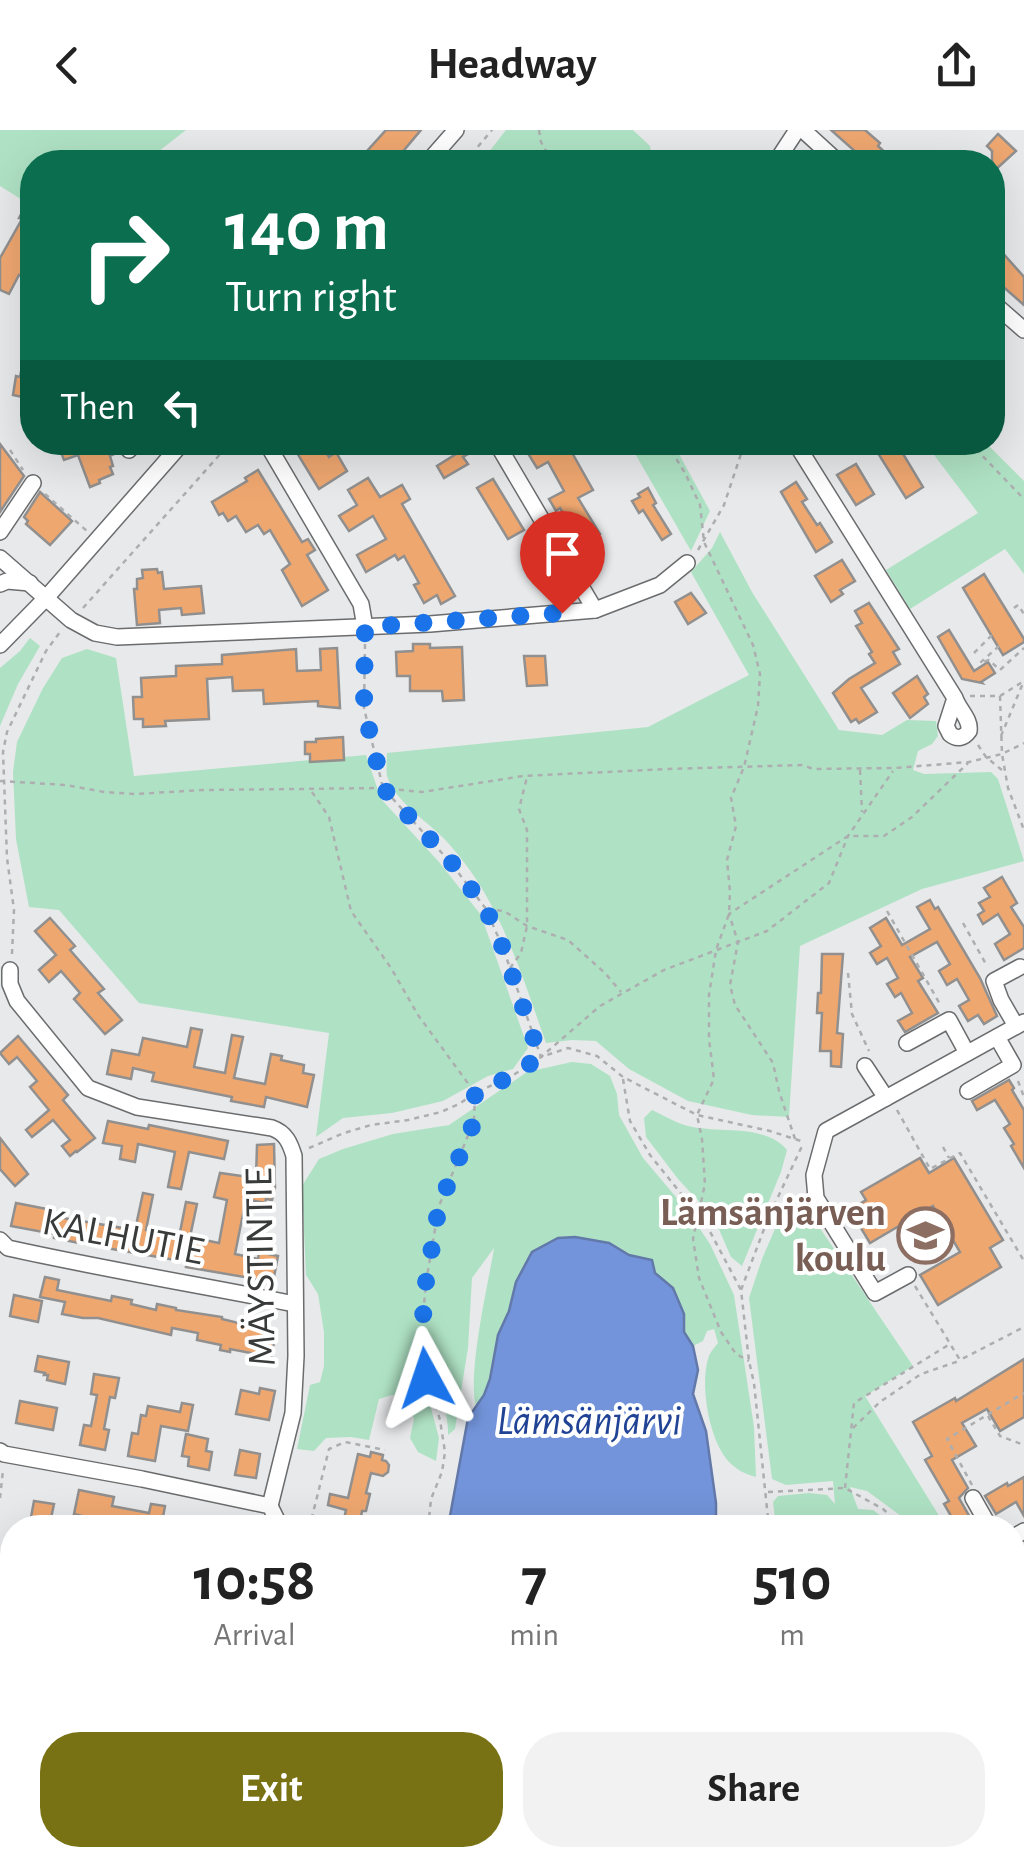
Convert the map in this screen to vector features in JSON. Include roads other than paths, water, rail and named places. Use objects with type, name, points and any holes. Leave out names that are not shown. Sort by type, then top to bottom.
[{"type":"street","points":[[438,150],[456,130]]},
{"type":"street","points":[[800,130],[824,150]]},
{"type":"street","points":[[1005,313],[1024,330]]},
{"type":"street","points":[[0,645],[46,598],[168,455]]},
{"type":"street","points":[[274,455],[361,604],[365,627]]},
{"type":"street","points":[[504,455],[595,610]]},
{"type":"street","points":[[803,455],[955,698],[947,730],[958,738],[969,731]]},
{"type":"street","points":[[0,532],[33,482]]},
{"type":"street","points":[[0,558],[72,620],[95,633],[117,637],[365,627],[595,610],[660,585],[686,563]]},
{"type":"street","points":[[0,584],[45,584],[63,578]]},
{"type":"street","points":[[908,1275],[875,1293],[816,1198],[814,1175],[826,1131],[1020,1024],[1001,1000],[994,980],[1020,967]]},
{"type":"street","name":"MÄYSTINTIE","points":[[10,970],[10,984],[17,1001],[88,1088],[137,1107],[272,1128],[285,1135],[294,1156],[296,1356],[293,1413],[270,1506]]},
{"type":"street","points":[[907,1043],[948,1020],[967,1053]]},
{"type":"street","points":[[968,1092],[1013,1066],[997,1037]]},
{"type":"street","points":[[868,1061],[887,1097]]},
{"type":"street","name":"KALHUTIE","points":[[0,1240],[8,1248],[90,1266],[295,1304]]},
{"type":"street","points":[[2,1452],[270,1506],[274,1515]]},
{"type":"street","points":[[973,1498],[983,1515]]},
{"type":"water","name":"Lämsänjärvi","points":[[558,1238],[609,1243],[629,1255],[652,1260],[655,1273],[673,1288],[698,1370],[693,1394],[706,1431],[716,1515],[450,1515],[468,1418],[490,1379],[498,1335],[516,1282],[532,1252]]},
{"type":"place","name":"Lämsänjärven koulu","points":[[925,1236]]}]
